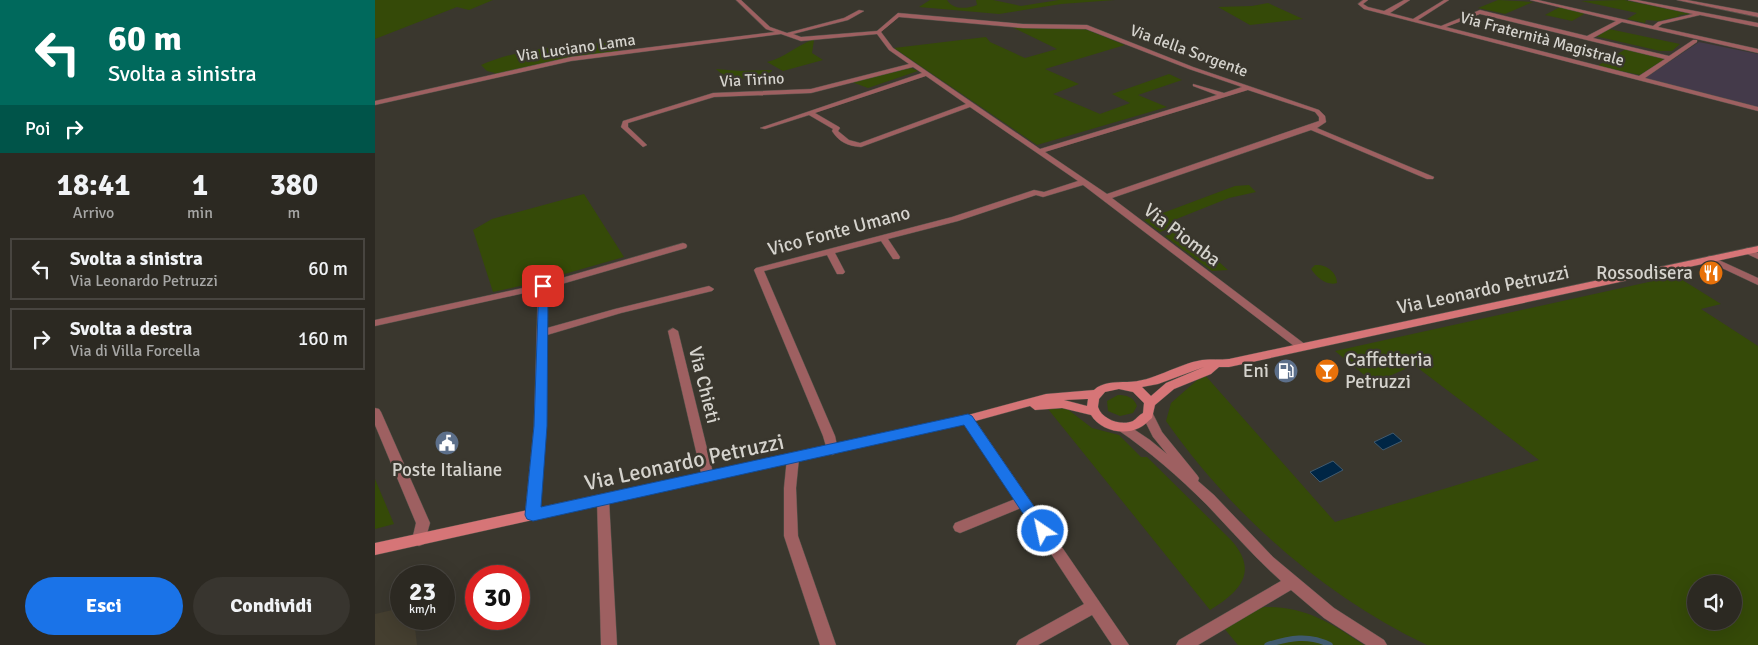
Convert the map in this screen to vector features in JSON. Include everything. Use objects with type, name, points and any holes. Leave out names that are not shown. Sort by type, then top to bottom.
[{"type":"main road","name":"Via Leonardo Petruzzi","points":[[1129,386],[1154,381],[1201,364],[1215,365],[1758,249]]},
{"type":"main road","name":"Via Leonardo Petruzzi","points":[[1149,409],[1170,386],[1207,371],[1215,365]]},
{"type":"main road","points":[[1110,386],[1129,386],[1142,392],[1149,409],[1138,424],[1122,427],[1107,424],[1093,411],[1092,399],[1096,394],[1110,386]]},
{"type":"main road","name":"Via Leonardo Petruzzi","points":[[375,549],[832,450],[968,419],[1053,397],[1096,394]]},
{"type":"main road","name":"Via Leonardo Petruzzi","points":[[1001,410],[1062,404],[1093,411]]},
{"type":"street","points":[[738,0],[768,28],[801,39],[877,32]]},
{"type":"street","name":"Via Fraternità Magistrale","points":[[1366,0],[1361,3],[1361,6],[1758,109]]},
{"type":"street","points":[[1385,13],[1408,0]]},
{"type":"street","points":[[1414,20],[1447,0]]},
{"type":"street","points":[[1532,0],[1655,27],[1693,37],[1695,40],[1735,46],[1758,42]]},
{"type":"street","points":[[1549,4],[1556,0]]},
{"type":"street","points":[[1630,0],[1758,25]]},
{"type":"street","points":[[1679,0],[1758,15]]},
{"type":"street","points":[[785,33],[846,19],[861,11]]},
{"type":"street","points":[[1441,27],[1480,12],[1669,58]]},
{"type":"street","points":[[1655,27],[1660,23],[1700,13]]},
{"type":"street","name":"Via della Sorgente","points":[[877,32],[898,15],[1023,26],[1087,28],[1155,55],[1317,111],[1322,116],[1323,122],[1309,128]]},
{"type":"street","points":[[1588,38],[1621,20]]},
{"type":"street","points":[[1670,31],[1758,51]]},
{"type":"street","name":"Via Piomba","points":[[877,32],[891,49],[1106,197],[1302,347]]},
{"type":"street","name":"Via Luciano Lama","points":[[375,103],[571,59],[785,33]]},
{"type":"street","name":"Via Fraternità Magistrale","points":[[1639,79],[1695,40]]},
{"type":"street","name":"Via Tirino","points":[[643,145],[624,127],[625,122],[713,95],[811,90],[913,65]]},
{"type":"street","points":[[763,128],[925,74]]},
{"type":"street","points":[[1195,85],[1224,95]]},
{"type":"street","points":[[1040,151],[1250,87]]},
{"type":"street","points":[[810,113],[837,128],[835,131],[838,137],[854,145],[861,145],[971,104]]},
{"type":"street","points":[[1106,197],[1309,128],[1431,177]]},
{"type":"street","name":"Vico Fonte Umano","points":[[832,450],[829,436],[759,270],[955,219],[1037,192],[1043,195],[1083,182]]},
{"type":"street","points":[[883,238],[896,257]]},
{"type":"street","points":[[375,323],[543,286],[683,246]]},
{"type":"street","points":[[1748,251],[1758,256]]},
{"type":"street","points":[[830,252],[840,272]]},
{"type":"street","points":[[1710,259],[1758,282]]},
{"type":"street","points":[[533,515],[540,426],[543,286]]},
{"type":"street","points":[[542,333],[618,311],[709,289]]},
{"type":"street","name":"Via Chieti","points":[[673,331],[708,477]]},
{"type":"street","points":[[1149,409],[1157,434],[1209,498],[1268,562],[1329,613],[1379,645]]},
{"type":"street","points":[[375,412],[423,524],[419,540]]},
{"type":"street","points":[[968,419],[1121,645]]},
{"type":"street","points":[[1122,427],[1146,443],[1209,498]]},
{"type":"street","points":[[793,458],[789,488],[791,536],[828,645]]},
{"type":"street","points":[[603,500],[609,645]]},
{"type":"street","points":[[960,527],[1023,501]]},
{"type":"street","points":[[1184,645],[1292,582]]},
{"type":"street","points":[[1024,645],[1094,606]]},
{"type":"shaded area","points":[[1699,42],[1758,54],[1758,111],[1642,80]]},
{"type":"shaded area","points":[[390,611],[390,630],[415,630],[417,645],[375,645],[375,614]]},
{"type":"green space","points":[[375,0],[493,0],[469,10],[457,7],[375,39]]},
{"type":"green space","points":[[930,0],[947,0],[953,6],[965,8],[977,5],[976,0],[993,0],[1021,6],[1059,0],[1115,0],[1061,4],[999,14],[919,7]]},
{"type":"green space","points":[[1498,0],[1533,2],[1505,14],[1478,8]]},
{"type":"green space","points":[[1624,0],[1692,14],[1677,15],[1681,16],[1659,21],[1646,20],[1645,23],[1627,19],[1637,13],[1581,1]]},
{"type":"green space","points":[[1268,3],[1303,19],[1250,25],[1218,7],[1252,6]]},
{"type":"green space","points":[[1560,7],[1586,13],[1572,21],[1545,15]]},
{"type":"green space","points":[[1010,26],[1085,29],[1125,45],[1045,69],[1079,84],[1053,94],[1100,114],[1130,103],[1112,94],[1169,74],[1182,80],[1138,95],[1167,107],[1037,145],[894,48],[986,37],[990,42],[1025,58],[1057,49]]},
{"type":"green space","points":[[1609,29],[1680,44],[1672,51],[1660,51],[1595,36]]},
{"type":"green space","points":[[814,40],[812,53],[823,60],[783,71],[767,62],[780,57]]},
{"type":"green space","points":[[608,43],[618,46],[618,52],[493,76],[495,73],[487,71],[481,65],[527,51],[559,46]]},
{"type":"green space","points":[[1626,49],[1664,60],[1640,75],[1597,66]]},
{"type":"green space","points":[[911,68],[918,71],[868,88],[849,81]]},
{"type":"green space","points":[[716,69],[740,71],[772,70],[771,72],[750,78],[736,78],[722,74]]},
{"type":"green space","points":[[1249,185],[1256,192],[1229,198],[1174,220],[1201,246],[1203,249],[1198,253],[1210,263],[1218,261],[1228,270],[1212,271],[1165,236],[1170,234],[1165,230],[1160,232],[1144,220],[1235,186]]},
{"type":"green space","points":[[584,194],[624,257],[533,283],[493,292],[473,230],[492,219]]},
{"type":"green space","points":[[1315,265],[1323,266],[1333,272],[1337,283],[1333,284],[1319,278],[1311,269]]},
{"type":"green space","points":[[1676,276],[1721,304],[1701,309],[1758,346],[1758,645],[1427,645],[1389,625],[1352,602],[1282,550],[1220,489],[1166,421],[1171,403],[1204,374],[1335,522],[1539,460],[1414,365],[1374,383],[1335,351]]},
{"type":"green space","points":[[1118,395],[1127,396],[1134,400],[1137,406],[1133,413],[1120,416],[1108,411],[1107,401]]},
{"type":"green space","points":[[1066,408],[1092,428],[1119,435],[1141,457],[1147,457],[1230,539],[1239,550],[1244,561],[1245,571],[1243,580],[1230,596],[1210,610],[1048,409]]},
{"type":"green space","points":[[375,479],[394,524],[375,529]]},
{"type":"green space","points":[[1264,607],[1292,609],[1317,617],[1364,645],[1238,645],[1223,627],[1248,613]]},
{"type":"water","points":[[1393,433],[1402,441],[1383,450],[1374,442]]},
{"type":"water","points":[[1333,461],[1343,470],[1320,482],[1310,472]]},
{"type":"waterway","points":[[1267,645],[1299,638],[1314,639],[1330,645]]},
{"type":"place","name":"Rossodisera","points":[[1711,273]]},
{"type":"place","name":"Eni","points":[[1286,371]]},
{"type":"place","name":"Caffetteria Petruzzi","points":[[1327,371]]},
{"type":"place","name":"Poste Italiane","points":[[447,443]]},
{"type":"route","points":[[543,286],[540,426],[533,515],[968,419],[1043,531]]}]
